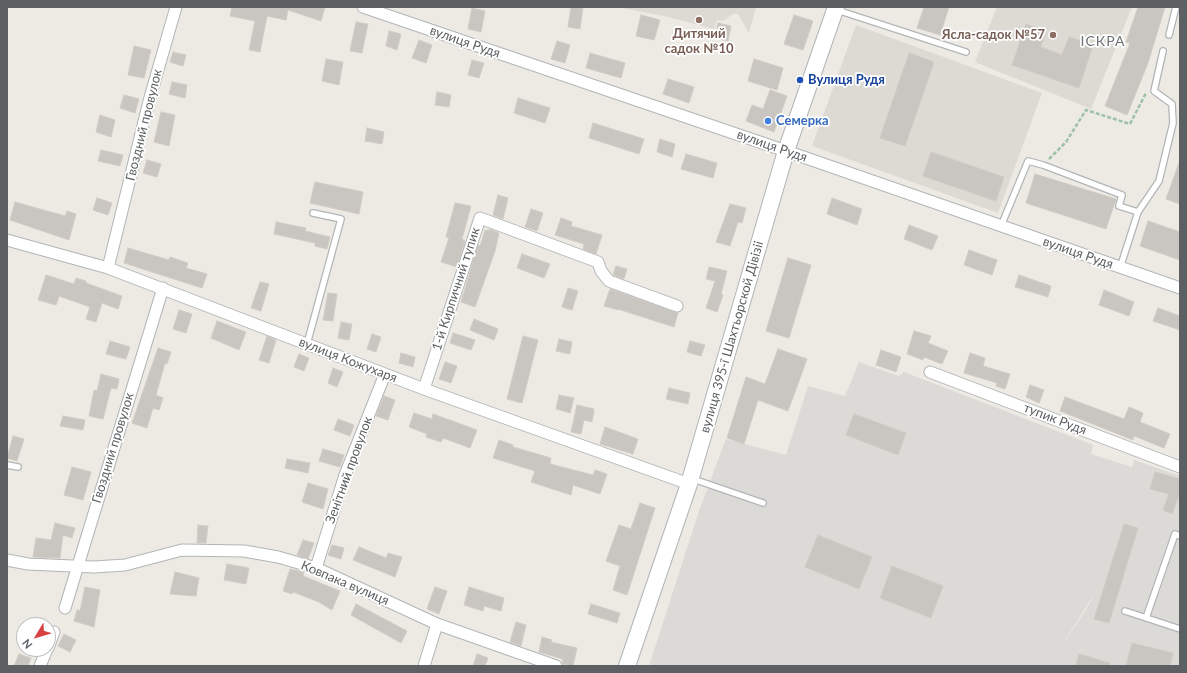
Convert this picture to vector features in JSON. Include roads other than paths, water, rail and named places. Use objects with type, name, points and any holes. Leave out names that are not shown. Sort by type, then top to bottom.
[{"type":"street","name":"Гвоздний провулок","points":[[108,268],[149,101],[176,7]]},
{"type":"street","name":"вулиця Рудя","points":[[363,7],[786,151],[1180,288]]},
{"type":"street","name":"вулиця 395-ї Шахтьорской Дівізіі","points":[[627,666],[690,481],[786,151],[836,8]]},
{"type":"street","name":"1-й Кирпичний тупик","points":[[424,389],[480,218],[598,262],[601,271],[609,282],[677,306]]},
{"type":"street","name":"вулиця Кожухаря","points":[[7,240],[108,268],[424,389],[690,481]]},
{"type":"street","name":"Гвоздний провулок","points":[[64,608],[163,288]]},
{"type":"street","name":"тупик Рудя","points":[[930,372],[1180,467]]},
{"type":"street","name":"Зенітний провулок","points":[[316,568],[345,475],[385,374]]},
{"type":"street","name":"Ковпака вулиця","points":[[7,560],[28,564],[76,566],[125,565],[182,550],[244,550],[278,557],[316,568],[437,624],[556,666]]},
{"type":"street","points":[[424,666],[437,624]]},
{"type":"lane","points":[[1169,35],[1176,7]]},
{"type":"lane","points":[[836,8],[966,52]]},
{"type":"lane","points":[[1120,268],[1138,212],[1159,181],[1173,123],[1172,104],[1154,91],[1162,51]]},
{"type":"lane","points":[[1001,226],[1028,161],[1043,165],[1122,195],[1119,206],[1138,212]]},
{"type":"lane","points":[[307,344],[341,219],[313,213]]},
{"type":"lane","points":[[7,465],[18,467]]},
{"type":"lane","points":[[690,481],[763,503]]},
{"type":"lane","points":[[1146,618],[1175,534],[1180,536]]},
{"type":"lane","points":[[1125,611],[1180,629]]},
{"type":"place","name":"Дитячий садок №10","points":[[699,20]]},
{"type":"place","name":"Ясла-садок №57","points":[[1053,35]]},
{"type":"place","name":"Вулиця Рудя","points":[[800,80]]},
{"type":"place","name":"Семерка","points":[[768,121]]},
{"type":"district","name":"ІСКРА","points":[[1103,41]]}]
